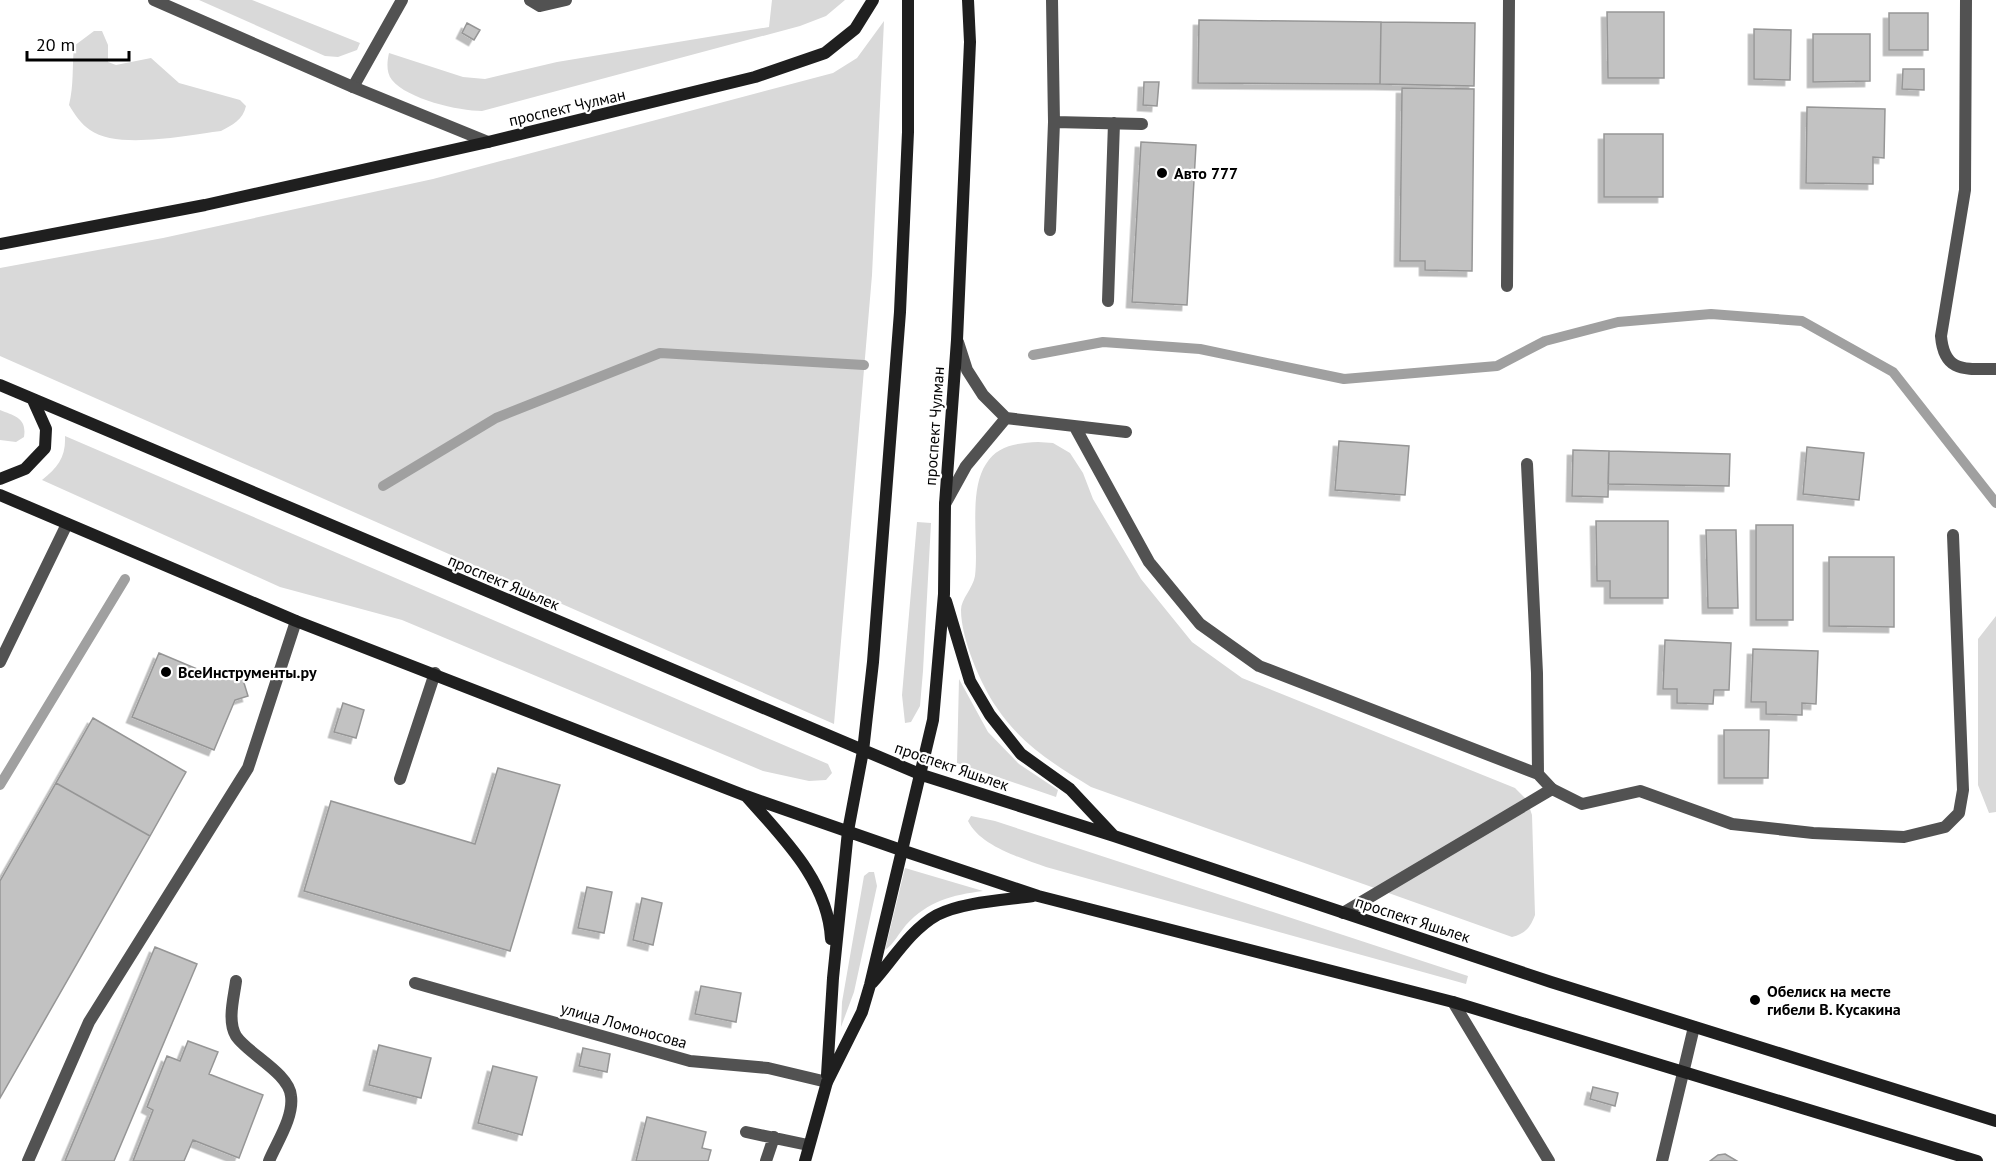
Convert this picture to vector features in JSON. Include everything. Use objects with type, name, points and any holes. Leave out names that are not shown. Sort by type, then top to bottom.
[{"type":"main road","name":"проспект Чулман","points":[[0,244],[205,205],[488,142],[755,77],[825,53],[855,29],[873,0]]},
{"type":"main road","points":[[805,1161],[826,1082],[833,978],[848,831],[863,751],[873,662],[900,312],[908,132],[908,0]]},
{"type":"main road","name":"проспект Чулман","points":[[826,1082],[862,1012],[870,986],[901,850],[922,775],[933,720],[944,594],[945,504],[957,340],[970,42],[968,0]]},
{"type":"main road","name":"проспект Яшьлек","points":[[0,385],[922,775],[1694,1027],[1996,1121]]},
{"type":"main road","points":[[0,479],[25,469],[45,448],[46,429],[33,400]]},
{"type":"main road","points":[[0,495],[296,621],[746,796],[901,850],[1038,896],[1453,1002],[1977,1161]]},
{"type":"main road","points":[[944,594],[970,681],[990,715],[1021,754],[1070,789],[1114,836]]},
{"type":"main road","points":[[746,796],[815,882],[830,920],[833,978]]},
{"type":"main road","points":[[870,986],[911,936],[937,915],[972,905],[1038,896]]},
{"type":"street","points":[[154,0],[353,87],[488,142]]},
{"type":"street","points":[[353,87],[402,0]]},
{"type":"street","points":[[530,0],[540,6],[566,0]]},
{"type":"street","points":[[1050,230],[1054,122],[1052,0]]},
{"type":"street","points":[[1507,286],[1509,0]]},
{"type":"street","points":[[1966,0],[1965,190],[1941,336],[1942,351],[1953,365],[1967,369],[1996,369]]},
{"type":"street","points":[[1054,122],[1142,124]]},
{"type":"street","points":[[1108,301],[1114,123]]},
{"type":"street","points":[[957,340],[967,370],[983,395],[1006,418],[1125,432]]},
{"type":"street","points":[[945,504],[966,466],[1006,418]]},
{"type":"street","points":[[1075,427],[1149,562],[1200,624],[1259,666],[1538,774],[1552,789],[1582,804],[1640,791],[1732,824],[1813,833],[1904,837],[1945,827],[1959,813],[1963,790],[1953,535]]},
{"type":"street","points":[[1527,464],[1538,673],[1538,774]]},
{"type":"street","points":[[0,662],[67,524]]},
{"type":"street","points":[[28,1161],[89,1022],[248,768],[296,621]]},
{"type":"street","points":[[400,779],[435,674]]},
{"type":"street","points":[[1342,913],[1552,789]]},
{"type":"street","points":[[236,981],[231,1020],[235,1035],[284,1082],[291,1094],[291,1111],[269,1161]]},
{"type":"street","name":"улица Ломоносова","points":[[415,983],[690,1061],[768,1068],[826,1082]]},
{"type":"street","points":[[1453,1002],[1549,1161]]},
{"type":"street","points":[[1662,1161],[1694,1027]]},
{"type":"street","points":[[746,1132],[808,1145]]},
{"type":"street","points":[[766,1161],[774,1137]]},
{"type":"shaded area","points":[[199,0],[252,0],[360,43],[357,50],[338,57],[325,56]]},
{"type":"shaded area","points":[[772,0],[845,0],[826,16],[800,26],[482,111],[434,103],[409,93],[392,80],[388,71],[389,53],[463,77],[485,79],[557,62],[769,27]]},
{"type":"shaded area","points":[[884,21],[872,275],[834,724],[0,356],[0,268],[163,238],[433,179],[833,73],[857,58]]},
{"type":"shaded area","points":[[94,31],[102,31],[108,45],[108,62],[116,65],[151,58],[179,83],[240,100],[246,106],[242,115],[236,122],[221,131],[172,138],[117,139],[102,136],[90,130],[78,119],[69,105],[74,46]]},
{"type":"shaded area","points":[[0,410],[15,416],[22,422],[24,437],[16,442],[0,440]]},
{"type":"shaded area","points":[[65,436],[828,764],[832,773],[826,780],[809,781],[763,771],[402,620],[280,587],[42,480],[60,461]]},
{"type":"shaded area","points":[[1038,442],[1053,443],[1070,453],[1083,473],[1093,499],[1141,579],[1192,642],[1242,678],[1515,788],[1527,800],[1532,815],[1535,915],[1527,929],[1512,937],[1091,787],[1052,762],[1028,743],[1006,721],[985,687],[968,648],[961,610],[975,576],[977,488],[986,464],[996,453],[1009,446]]},
{"type":"shaded area","points":[[917,522],[931,523],[923,671],[920,706],[911,722],[905,723],[902,695]]},
{"type":"shaded area","points":[[1996,616],[1996,812],[1989,813],[1978,785],[1978,639]]},
{"type":"shaded area","points":[[959,679],[988,732],[1019,764],[1058,790],[1056,797],[957,763]]},
{"type":"shaded area","points":[[971,816],[995,821],[1468,976],[1466,984],[1046,867],[991,844],[974,830],[968,821]]},
{"type":"shaded area","points":[[905,868],[983,891],[941,900],[923,910],[906,925],[885,950]]},
{"type":"shaded area","points":[[869,872],[874,872],[877,886],[854,992],[841,1027],[842,1002],[864,876]]},
{"type":"building","points":[[1607,12],[1664,12],[1664,78],[1608,78]]},
{"type":"building","points":[[1889,13],[1928,13],[1928,50],[1889,50]]},
{"type":"building","points":[[1199,20],[1381,22],[1380,84],[1198,83]]},
{"type":"building","points":[[1381,22],[1475,23],[1474,86],[1380,84]]},
{"type":"building","points":[[467,23],[480,30],[474,40],[462,33]]},
{"type":"building","points":[[1754,29],[1791,30],[1790,80],[1754,79]]},
{"type":"building","points":[[1813,34],[1870,34],[1870,81],[1813,82]]},
{"type":"building","points":[[1903,69],[1924,69],[1924,90],[1902,89]]},
{"type":"building","points":[[1144,82],[1159,82],[1157,106],[1143,105]]},
{"type":"building","points":[[1402,88],[1474,89],[1472,271],[1425,270],[1425,261],[1400,261]]},
{"type":"building","points":[[1807,107],[1885,109],[1884,158],[1873,157],[1873,184],[1806,183]]},
{"type":"building","points":[[1604,134],[1663,134],[1663,197],[1604,197]]},
{"type":"building","points":[[1141,142],[1196,145],[1187,305],[1132,302]]},
{"type":"building","points":[[1339,441],[1409,446],[1405,495],[1335,490]]},
{"type":"building","points":[[1807,447],[1864,453],[1859,500],[1803,494]]},
{"type":"building","points":[[1573,450],[1609,451],[1608,497],[1572,496]]},
{"type":"building","points":[[1609,451],[1730,454],[1729,486],[1608,484]]},
{"type":"building","points":[[1596,521],[1668,521],[1668,598],[1610,598],[1610,581],[1597,581]]},
{"type":"building","points":[[1756,525],[1793,525],[1793,620],[1756,620]]},
{"type":"building","points":[[1706,530],[1736,530],[1738,608],[1708,608]]},
{"type":"building","points":[[1829,557],[1894,557],[1894,627],[1829,626]]},
{"type":"building","points":[[1665,640],[1731,643],[1729,690],[1714,690],[1713,704],[1677,703],[1677,689],[1663,689]]},
{"type":"building","points":[[1753,649],[1818,651],[1816,704],[1802,703],[1802,715],[1766,714],[1766,702],[1751,702]]},
{"type":"building","points":[[159,653],[216,677],[240,670],[248,696],[235,700],[214,750],[132,717]]},
{"type":"building","points":[[343,703],[364,710],[356,738],[334,732]]},
{"type":"building","points":[[93,718],[186,772],[150,836],[56,783]]},
{"type":"building","points":[[1724,730],[1769,730],[1768,778],[1724,778]]},
{"type":"building","points":[[498,768],[560,785],[510,951],[304,891],[331,801],[475,844]]},
{"type":"building","points":[[56,783],[150,836],[0,1098],[0,881]]},
{"type":"building","points":[[587,887],[612,892],[604,933],[578,928]]},
{"type":"building","points":[[642,898],[662,903],[653,945],[633,940]]},
{"type":"building","points":[[155,947],[197,964],[114,1161],[65,1161]]},
{"type":"building","points":[[701,986],[741,993],[736,1022],[695,1014]]},
{"type":"building","points":[[188,1041],[218,1052],[209,1074],[263,1095],[239,1158],[193,1140],[184,1161],[133,1161],[153,1110],[147,1107],[167,1056],[180,1061]]},
{"type":"building","points":[[379,1045],[431,1058],[421,1098],[369,1085]]},
{"type":"building","points":[[583,1048],[610,1054],[607,1072],[579,1066]]},
{"type":"building","points":[[493,1066],[537,1077],[522,1135],[478,1123]]},
{"type":"building","points":[[1593,1087],[1618,1093],[1615,1106],[1590,1099]]},
{"type":"building","points":[[647,1117],[706,1132],[702,1148],[711,1150],[708,1161],[636,1161]]},
{"type":"building","points":[[1725,1154],[1737,1161],[1710,1161],[1718,1155]]},
{"type":"waterway","points":[[1033,355],[1103,342],[1200,349],[1344,379],[1497,366],[1545,341],[1618,322],[1711,314],[1802,321],[1893,372],[1996,503]]},
{"type":"waterway","points":[[383,486],[496,418],[660,353],[864,365]]},
{"type":"waterway","points":[[0,785],[125,579]]},
{"type":"place","name":"Авто 777","points":[[1162,173]]},
{"type":"place","name":"ВсеИнструменты.ру","points":[[166,672]]},
{"type":"place","name":"Обелиск на месте гибели В. Кусакина","points":[[1755,1000]]}]
